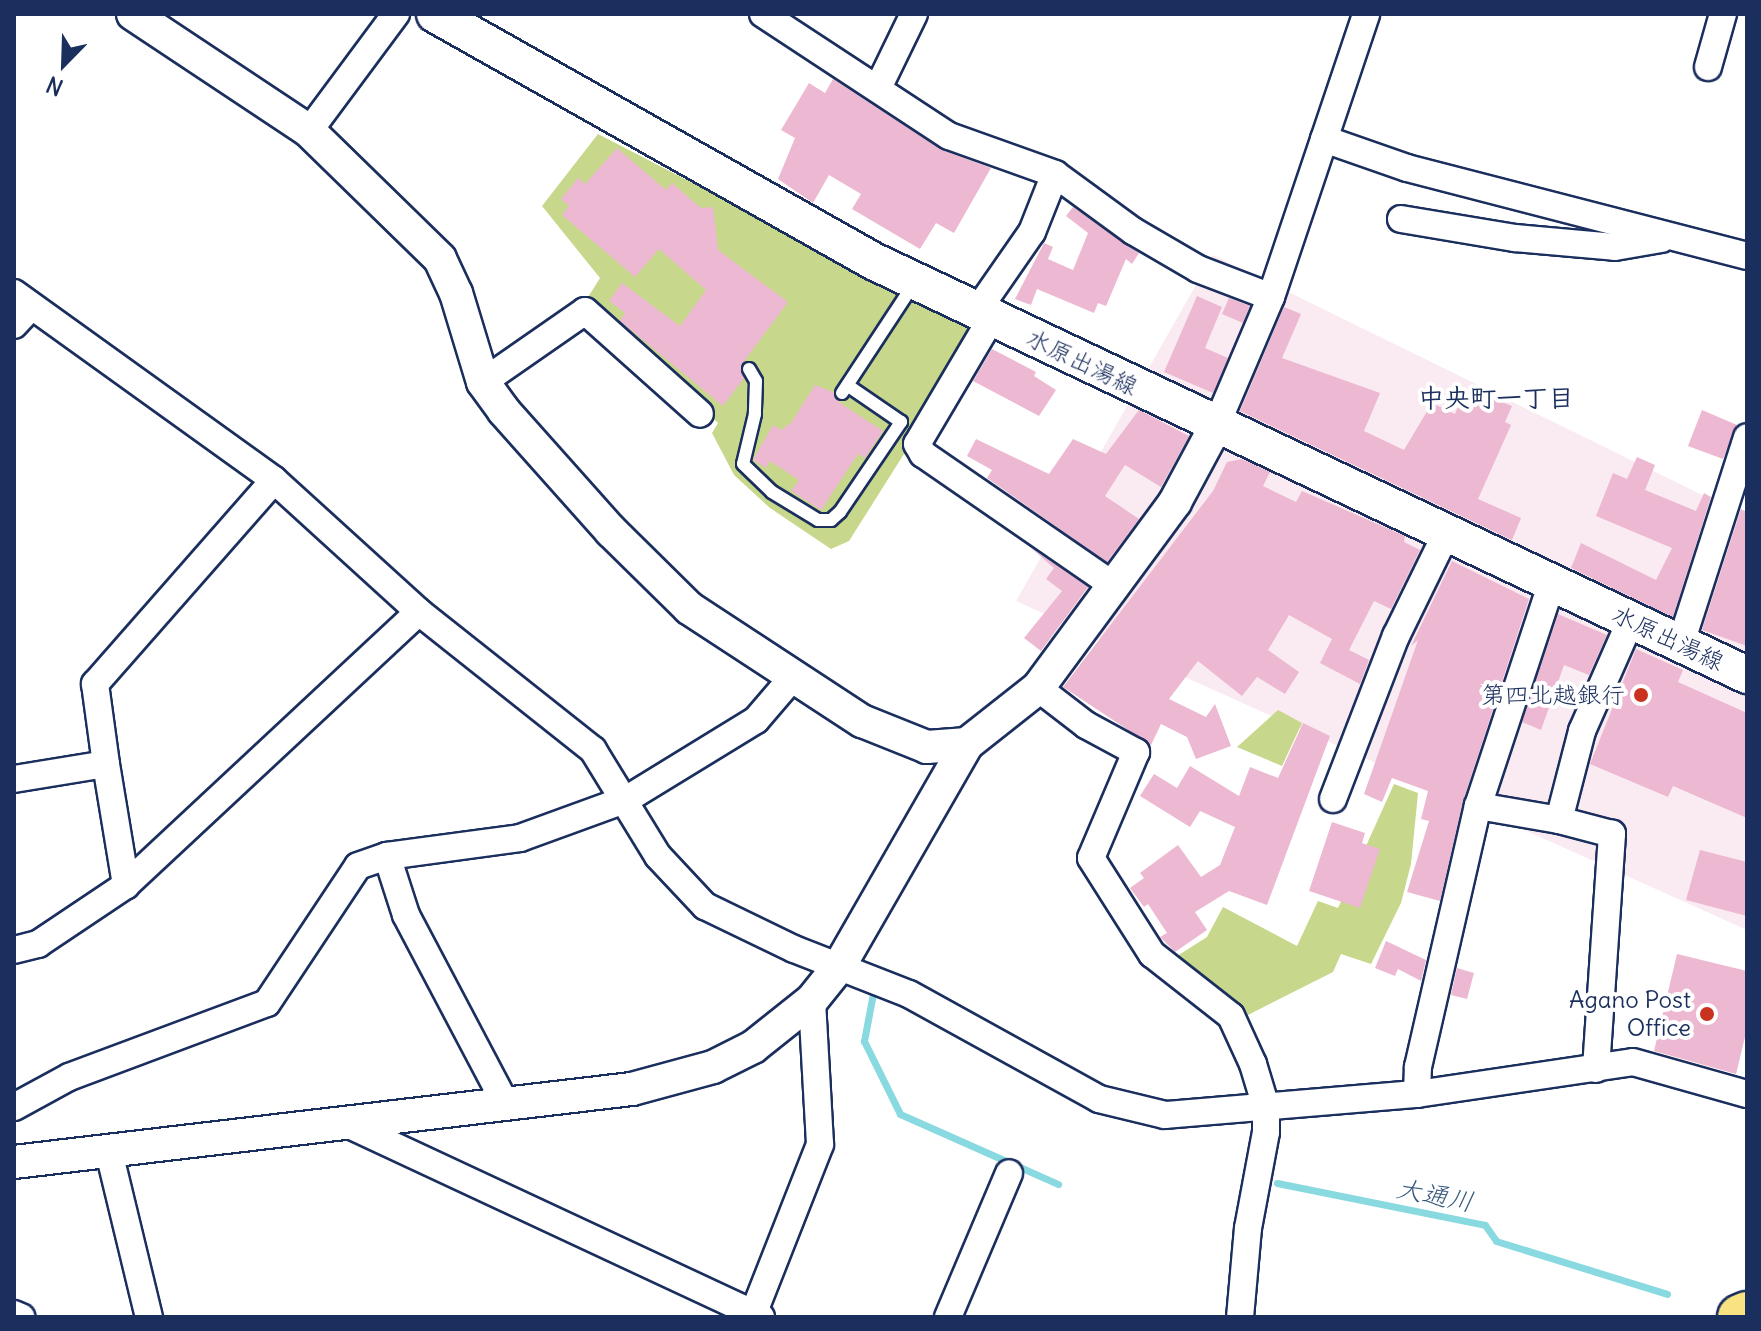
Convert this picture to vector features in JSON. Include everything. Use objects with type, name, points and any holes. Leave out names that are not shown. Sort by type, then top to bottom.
[{"type":"highway","points":[[1740,1317],[1747,1314]]},
{"type":"main road","name":"水原出湯線","points":[[435,14],[915,281],[1551,585],[1747,675]]},
{"type":"street","points":[[133,14],[309,131],[440,259],[456,293],[483,382],[554,470],[689,608],[862,721],[927,747],[967,744]]},
{"type":"street","points":[[309,131],[396,14]]},
{"type":"street","points":[[763,14],[879,86],[949,136],[1055,174],[1133,231],[1198,269],[1271,297]]},
{"type":"street","points":[[879,86],[914,14]]},
{"type":"street","points":[[14,1162],[632,1089],[713,1067],[753,1047],[812,1000],[840,965],[967,744],[1038,688],[1116,587],[1175,502],[1216,426],[1271,297],[1366,14]]},
{"type":"street","points":[[1708,67],[1723,14]]},
{"type":"street","points":[[1324,139],[1407,168],[1747,256]]},
{"type":"street","points":[[1055,174],[1032,232],[984,315],[917,444],[923,454],[1116,587]]},
{"type":"street","points":[[1401,219],[1515,238],[1615,247],[1672,237]]},
{"type":"street","points":[[20,308],[274,480],[419,612],[593,750],[627,799],[628,808],[658,856],[705,906],[794,949],[909,994],[1099,1099],[1165,1115],[1417,1094],[1633,1062],[1747,1094]]},
{"type":"street","points":[[483,382],[585,311],[700,414]]},
{"type":"street","points":[[1681,643],[1747,437]]},
{"type":"street","points":[[126,885],[95,684],[274,480]]},
{"type":"street","points":[[1333,799],[1396,636],[1446,534]]},
{"type":"street","points":[[1417,1094],[1418,1067],[1478,806],[1524,655],[1551,585]]},
{"type":"street","points":[[14,950],[38,944],[126,885],[419,612]]},
{"type":"street","points":[[1559,820],[1582,731],[1631,620]]},
{"type":"street","points":[[14,1107],[69,1077],[267,1003],[358,866],[387,856],[520,838],[627,799],[756,720],[792,678]]},
{"type":"street","points":[[1038,688],[1086,725],[1136,752],[1091,858],[1152,954],[1231,1016],[1266,1107],[1240,1317]]},
{"type":"street","points":[[14,779],[106,764]]},
{"type":"street","points":[[1478,806],[1559,820],[1612,834],[1596,1069]]},
{"type":"street","points":[[387,856],[406,915],[505,1103]]},
{"type":"street","points":[[345,1123],[755,1316],[820,1144],[812,1000]]},
{"type":"street","points":[[109,1152],[149,1317]]},
{"type":"street","points":[[948,1317],[1009,1173]]},
{"type":"street","points":[[14,1314],[21,1317]]},
{"type":"lane","points":[[749,369],[756,381],[755,414],[743,464],[772,492],[818,520],[831,520],[840,512],[901,422],[845,389],[915,281]]},
{"type":"shaded area","points":[[1213,255],[1747,517],[1747,930],[1016,601]]},
{"type":"green space","points":[[598,134],[976,330],[969,351],[849,541],[831,549],[770,508],[734,475],[712,433],[718,423],[585,302],[600,278],[542,206]]},
{"type":"green space","points":[[1278,710],[1302,723],[1282,766],[1237,747]]},
{"type":"green space","points":[[1394,784],[1418,793],[1411,864],[1401,903],[1371,964],[1341,954],[1333,972],[1246,1016],[1174,958],[1207,937],[1223,907],[1297,946],[1318,901],[1338,908]]},
{"type":"building","points":[[833,79],[940,149],[991,168],[954,233],[936,223],[920,249],[852,209],[861,194],[829,175],[813,203],[778,179],[795,138],[781,130],[809,83],[825,93]]},
{"type":"building","points":[[617,148],[666,190],[672,183],[701,208],[713,207],[718,250],[788,302],[742,364],[744,378],[723,406],[620,321],[625,313],[609,301],[622,283],[680,326],[706,290],[659,249],[635,277],[562,215],[569,206],[561,199],[578,178],[585,184]]},
{"type":"building","points":[[1073,207],[1139,253],[1132,264],[1126,259],[1106,306],[1098,303],[1094,313],[1037,289],[1031,305],[1015,299],[1044,243],[1053,247],[1048,259],[1073,270],[1088,233],[1066,216]]},
{"type":"building","points":[[1197,296],[1222,307],[1205,348],[1228,358],[1213,393],[1164,372]]},
{"type":"building","points":[[1229,298],[1250,306],[1243,323],[1222,314]]},
{"type":"building","points":[[1284,307],[1301,314],[1282,358],[1380,393],[1364,431],[1404,450],[1432,403],[1455,414],[1462,396],[1476,402],[1480,393],[1512,406],[1505,422],[1511,425],[1478,499],[1521,518],[1512,540],[1240,411]]},
{"type":"building","points":[[992,349],[1036,372],[1034,376],[1056,390],[1039,416],[973,381]]},
{"type":"building","points":[[815,385],[833,392],[840,403],[883,431],[865,458],[858,454],[821,510],[791,491],[799,480],[770,461],[766,468],[753,460],[773,425],[781,430],[791,423]]},
{"type":"building","points":[[1139,410],[1189,436],[1161,487],[1125,465],[1105,496],[1139,519],[1107,562],[987,478],[992,470],[967,456],[976,439],[1049,474],[1073,439],[1106,454]]},
{"type":"building","points":[[1702,410],[1737,425],[1723,459],[1688,446]]},
{"type":"building","points":[[1637,457],[1655,465],[1645,490],[1696,511],[1704,493],[1711,497],[1673,617],[1571,568],[1581,543],[1656,580],[1672,548],[1596,516],[1613,473],[1627,479]]},
{"type":"building","points":[[1242,459],[1270,472],[1263,486],[1296,502],[1302,491],[1405,536],[1404,542],[1420,550],[1391,609],[1374,601],[1349,650],[1369,660],[1360,684],[1320,663],[1332,639],[1289,615],[1268,650],[1299,672],[1285,694],[1257,677],[1242,696],[1198,661],[1169,699],[1206,717],[1215,704],[1231,746],[1196,759],[1187,737],[1161,724],[1151,745],[1063,687],[1213,491],[1227,462]]},
{"type":"building","points":[[1741,509],[1747,512],[1747,646],[1702,630]]},
{"type":"building","points":[[1031,548],[1088,587],[1041,651],[1024,638],[1062,591],[1046,579],[1054,568]]},
{"type":"building","points":[[1452,561],[1529,599],[1463,801],[1440,901],[1407,892],[1429,821],[1421,819],[1428,791],[1392,778],[1382,802],[1364,794],[1418,640],[1411,646]]},
{"type":"building","points":[[1558,614],[1607,635],[1589,675],[1564,665],[1541,730],[1522,722]]},
{"type":"building","points":[[1636,649],[1683,670],[1678,682],[1747,713],[1747,818],[1673,786],[1668,797],[1590,764]]},
{"type":"building","points":[[1303,723],[1330,736],[1267,905],[1229,891],[1195,912],[1207,930],[1175,952],[1160,937],[1167,933],[1148,904],[1144,907],[1130,888],[1144,878],[1140,873],[1178,845],[1201,877],[1220,865],[1235,827],[1200,811],[1190,827],[1140,796],[1154,774],[1177,788],[1190,766],[1239,796],[1250,767],[1278,778]]},
{"type":"building","points":[[1332,822],[1365,833],[1362,843],[1380,849],[1360,908],[1309,891]]},
{"type":"building","points":[[1700,850],[1747,862],[1747,916],[1686,900]]},
{"type":"building","points":[[1386,941],[1426,960],[1421,981],[1398,969],[1395,976],[1375,968]]},
{"type":"building","points":[[1677,954],[1747,971],[1747,1029],[1736,1074],[1654,1051]]},
{"type":"building","points":[[1457,968],[1474,973],[1467,999],[1451,995]]},
{"type":"waterway","name":"大通川","points":[[874,988],[864,1041],[900,1114],[1058,1184]]},
{"type":"waterway","name":"大通川","points":[[1277,1183],[1485,1225],[1496,1241],[1667,1294]]},
{"type":"place","name":"第四北越銀行","points":[[1641,695]]},
{"type":"place","name":"Agano Post Office","points":[[1707,1014]]},
{"type":"district","name":"中央町一丁目","points":[[1496,398]]}]
